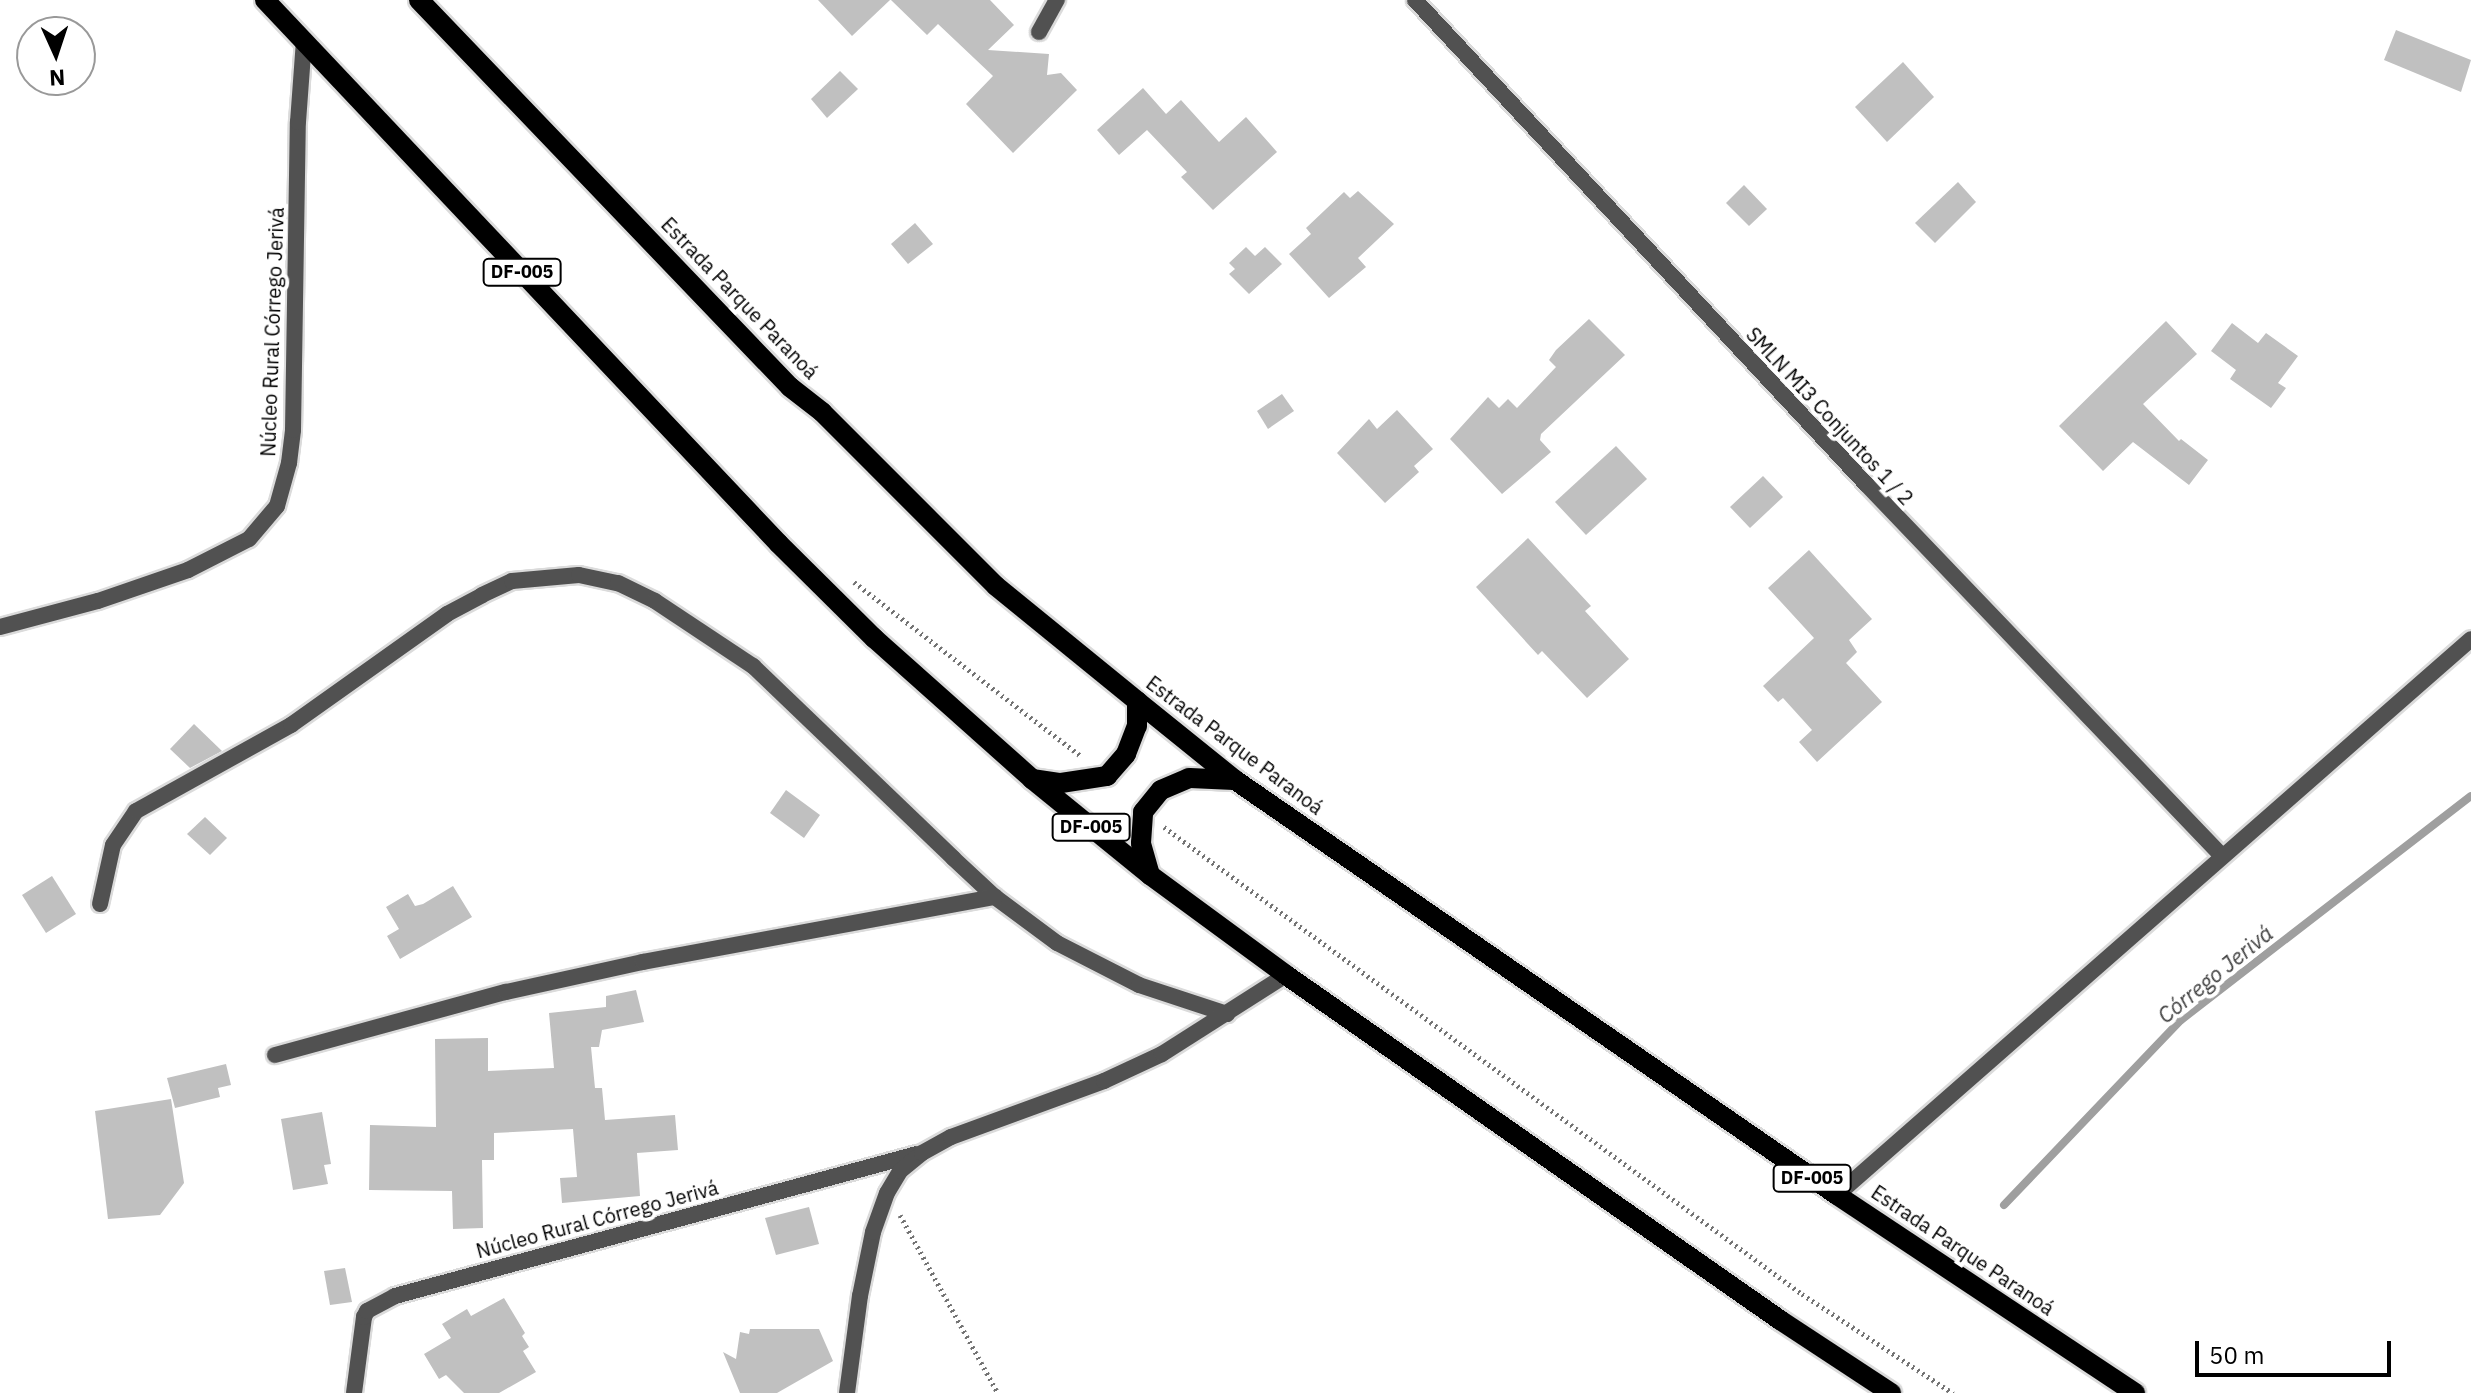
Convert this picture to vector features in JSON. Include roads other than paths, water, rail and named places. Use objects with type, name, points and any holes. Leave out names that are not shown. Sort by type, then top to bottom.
[{"type":"main road","name":"DF-005","points":[[265,0],[779,544],[874,638],[1032,779],[1150,875],[1286,975],[1780,1320],[1891,1393]]},
{"type":"main road","name":"Estrada Parque Paranoá","points":[[419,0],[790,387],[822,412],[996,586],[1137,701],[1235,780],[1837,1195],[2135,1393]]},
{"type":"main road","points":[[1032,779],[1061,783],[1107,776],[1126,754],[1137,726],[1137,701]]},
{"type":"main road","points":[[1150,875],[1141,843],[1143,812],[1161,790],[1189,778],[1235,780]]},
{"type":"street","points":[[1039,32],[1057,0]]},
{"type":"street","name":"SMLN MI3 Conjuntos 1 / 2","points":[[1415,0],[1877,495],[2221,855]]},
{"type":"street","name":"Núcleo Rural Córrego Jerivá","points":[[0,627],[113,596],[209,561],[249,539],[277,506],[287,475],[293,430],[298,122],[304,41]]},
{"type":"street","points":[[100,904],[113,845],[136,811],[291,725],[447,614],[512,581],[568,575],[618,583],[655,601],[753,666],[995,897],[1057,943],[1096,966],[1139,985],[1227,1014]]},
{"type":"street","points":[[1837,1195],[2221,855],[2471,639]]},
{"type":"street","points":[[275,1055],[506,992],[628,965],[995,897]]},
{"type":"street","points":[[847,1393],[860,1296],[873,1232],[887,1193],[900,1171],[922,1153],[951,1137],[1104,1081],[1162,1054],[1286,975]]},
{"type":"street","name":"Núcleo Rural Córrego Jerivá","points":[[354,1393],[364,1317],[376,1305],[395,1296],[922,1153]]},
{"type":"waterway","name":"Córrego Jerivá","points":[[2004,1205],[2181,1020],[2471,796]]}]
